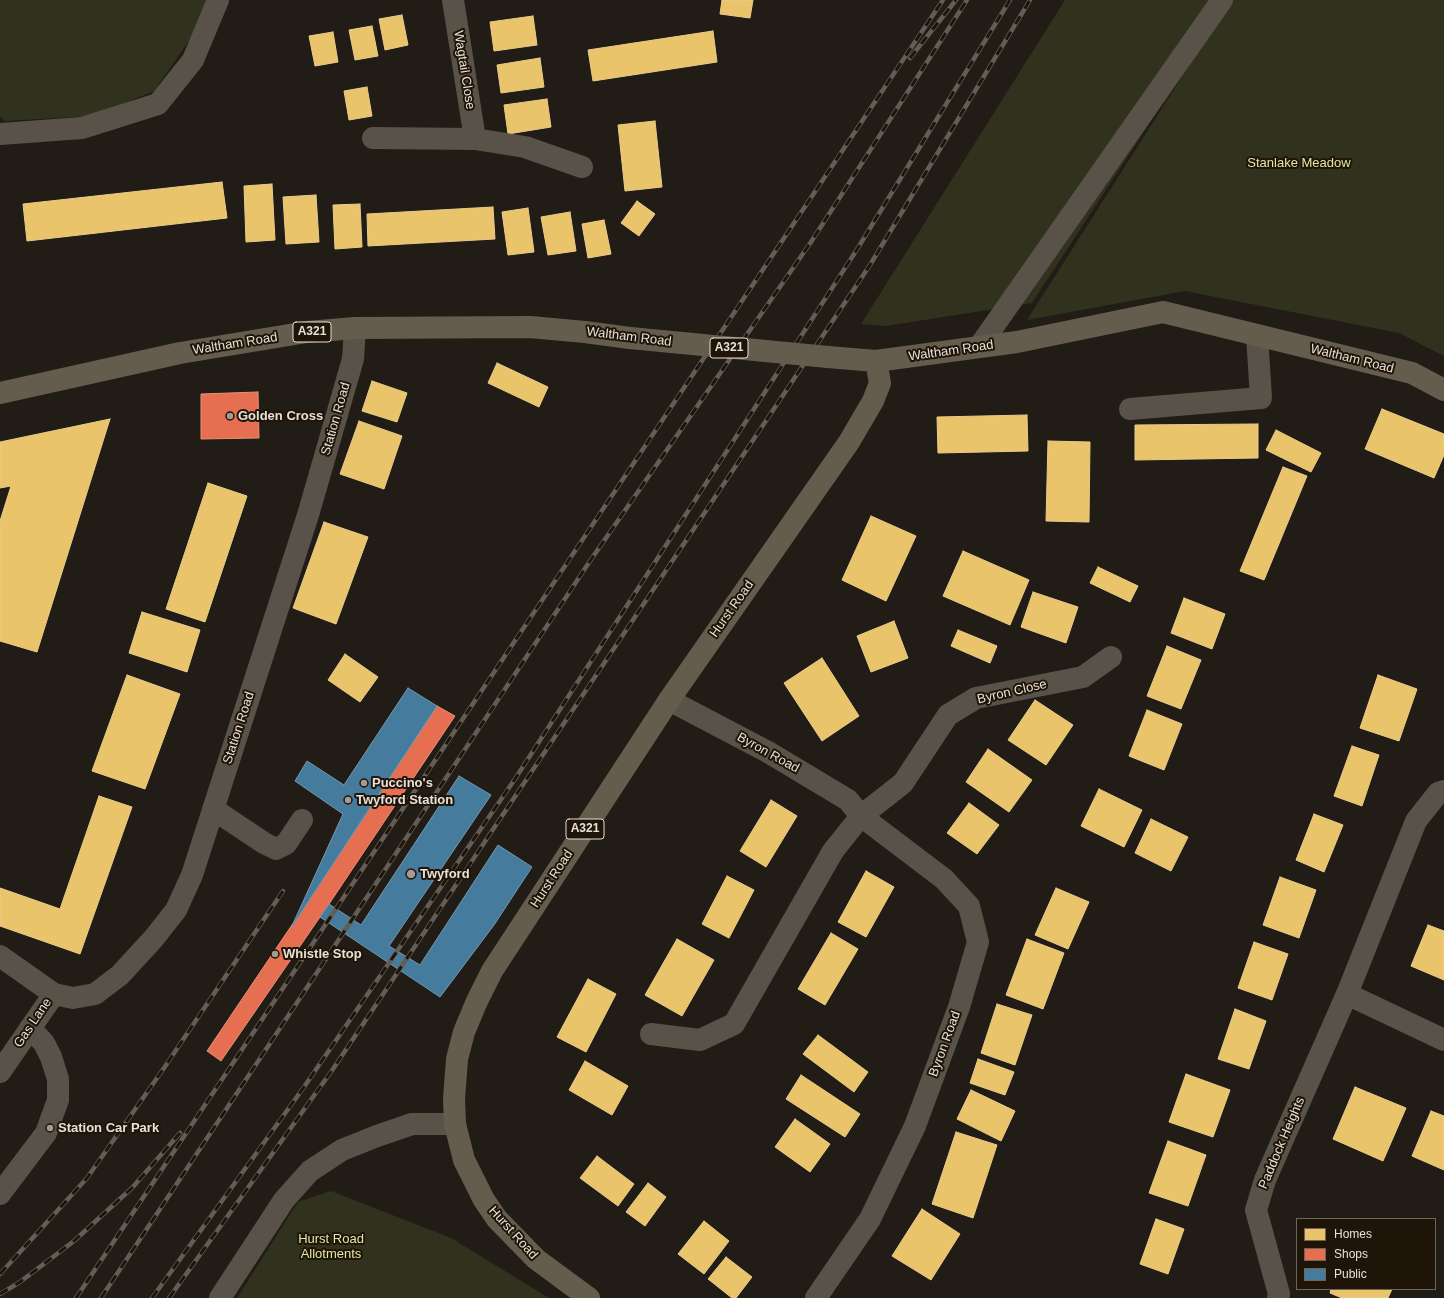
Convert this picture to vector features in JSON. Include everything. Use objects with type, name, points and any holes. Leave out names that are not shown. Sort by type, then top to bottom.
[{"type":"main road","name":"Waltham Road","points":[[0,393],[180,353],[307,332],[355,328],[530,327],[876,361],[1017,342],[1162,312],[1412,373],[1444,390]]},
{"type":"main road","name":"Hurst Road","points":[[589,1298],[536,1259],[497,1219],[484,1200],[464,1160],[455,1124],[454,1099],[457,1060],[464,1032],[492,971],[669,700],[849,442],[873,401],[880,383],[876,361]]},
{"type":"street","points":[[0,134],[82,128],[158,104],[193,60],[218,0]]},
{"type":"street","name":"Wagtail Close","points":[[453,0],[475,139]]},
{"type":"street","points":[[979,347],[1222,0]]},
{"type":"street","points":[[373,138],[475,139],[525,147],[582,167]]},
{"type":"street","name":"Station Road","points":[[0,956],[54,994],[73,998],[95,994],[120,975],[154,938],[176,910],[192,875],[306,523],[354,359],[355,328]]},
{"type":"street","points":[[1130,409],[1261,398],[1257,335]]},
{"type":"street","name":"Byron Close","points":[[861,816],[903,783],[948,715],[976,698],[1083,677],[1112,657]]},
{"type":"street","name":"Byron Road","points":[[669,700],[768,752],[848,800],[861,816],[944,879],[969,906],[978,942],[959,1007],[915,1126],[870,1219],[816,1298]]},
{"type":"street","name":"Paddock Heights","points":[[1278,1298],[1279,1294],[1256,1210],[1265,1180],[1347,994],[1416,821],[1438,793],[1444,791]]},
{"type":"street","points":[[213,809],[264,843],[276,849],[286,844],[302,820]]},
{"type":"street","points":[[651,1034],[700,1040],[734,1024],[834,851],[861,816]]},
{"type":"street","name":"Gas Lane","points":[[0,1072],[54,994]]},
{"type":"street","points":[[1347,994],[1444,1040]]},
{"type":"street","points":[[0,1194],[46,1133],[58,1100],[58,1079],[51,1057],[44,1043],[30,1028]]},
{"type":"street","points":[[220,1298],[284,1200],[310,1171],[342,1150],[412,1124],[455,1124]]},
{"type":"green space","points":[[0,0],[206,0],[197,29],[154,91],[93,116],[5,121],[0,117]]},
{"type":"green space","points":[[1065,0],[1230,0],[1032,303],[886,326],[861,324]]},
{"type":"green space","name":"Stanlake Meadow","points":[[1231,0],[1444,0],[1444,356],[1399,333],[1185,291],[1027,320]]},
{"type":"green space","name":"Hurst Road Allotments","points":[[331,1191],[451,1238],[549,1298],[237,1298],[298,1202]]},
{"type":"building: Homes","points":[[722,0],[753,0],[750,18],[720,14]]},
{"type":"building: Homes","points":[[402,15],[408,45],[385,50],[379,19]]},
{"type":"building: Homes","points":[[533,16],[537,45],[494,51],[490,22]]},
{"type":"building: Homes","points":[[372,26],[378,56],[355,60],[349,30]]},
{"type":"building: Homes","points":[[713,31],[717,62],[593,81],[588,50]]},
{"type":"building: Homes","points":[[333,32],[338,62],[315,66],[309,36]]},
{"type":"building: Homes","points":[[540,58],[544,87],[501,93],[497,65]]},
{"type":"building: Homes","points":[[367,87],[372,116],[349,120],[344,91]]},
{"type":"building: Homes","points":[[547,99],[551,127],[508,134],[504,105]]},
{"type":"building: Homes","points":[[655,121],[662,187],[625,191],[618,125]]},
{"type":"building: Homes","points":[[222,182],[227,218],[27,241],[23,204]]},
{"type":"building: Homes","points":[[272,184],[275,240],[246,242],[244,186]]},
{"type":"building: Homes","points":[[316,195],[319,242],[286,244],[283,197]]},
{"type":"building: Homes","points":[[637,201],[655,214],[639,236],[621,223]]},
{"type":"building: Homes","points":[[360,204],[362,247],[335,249],[333,205]]},
{"type":"building: Homes","points":[[493,207],[495,239],[368,246],[367,214]]},
{"type":"building: Homes","points":[[528,208],[534,252],[508,255],[502,212]]},
{"type":"building: Homes","points":[[570,212],[576,251],[548,255],[541,217]]},
{"type":"building: Homes","points":[[604,220],[611,254],[588,258],[582,224]]},
{"type":"building: Homes","points":[[497,363],[548,387],[539,407],[488,383]]},
{"type":"building: Homes","points":[[372,381],[407,393],[397,422],[362,411]]},
{"type":"building: Homes","points":[[1382,409],[1444,434],[1444,455],[1434,478],[1365,449]]},
{"type":"building: Homes","points":[[1027,415],[1028,451],[938,453],[937,417]]},
{"type":"building: Homes","points":[[110,419],[37,652],[0,641],[0,521],[11,486],[0,488],[0,442]]},
{"type":"building: Homes","points":[[359,421],[402,436],[384,489],[340,474]]},
{"type":"building: Homes","points":[[1258,424],[1258,458],[1135,460],[1135,425]]},
{"type":"building: Homes","points":[[1276,430],[1321,453],[1311,472],[1266,450]]},
{"type":"building: Homes","points":[[1048,441],[1090,442],[1089,522],[1046,521]]},
{"type":"building: Homes","points":[[1283,467],[1307,476],[1264,580],[1240,571]]},
{"type":"building: Homes","points":[[208,483],[247,496],[205,622],[166,609]]},
{"type":"building: Homes","points":[[871,516],[916,536],[886,601],[842,580]]},
{"type":"building: Homes","points":[[324,522],[368,537],[336,624],[293,608]]},
{"type":"building: Homes","points":[[963,551],[1029,580],[1010,625],[943,596]]},
{"type":"building: Homes","points":[[1098,567],[1138,586],[1130,602],[1090,583]]},
{"type":"building: Homes","points":[[1033,592],[1078,607],[1066,643],[1021,627]]},
{"type":"building: Homes","points":[[1184,598],[1225,614],[1212,649],[1171,633]]},
{"type":"building: Homes","points":[[142,612],[200,630],[187,672],[129,653]]},
{"type":"building: Homes","points":[[894,621],[908,658],[871,672],[857,636]]},
{"type":"building: Homes","points":[[958,630],[997,646],[990,663],[951,646]]},
{"type":"building: Homes","points":[[1167,646],[1201,660],[1181,709],[1147,696]]},
{"type":"building: Homes","points":[[345,654],[378,677],[360,702],[328,680]]},
{"type":"building: Homes","points":[[822,658],[859,716],[822,741],[784,683]]},
{"type":"building: Homes","points":[[127,675],[180,694],[145,789],[92,771]]},
{"type":"building: Homes","points":[[1378,675],[1417,689],[1399,741],[1360,728]]},
{"type":"building: Homes","points":[[1035,700],[1073,725],[1046,765],[1008,740]]},
{"type":"building: Homes","points":[[1147,710],[1182,724],[1164,770],[1129,756]]},
{"type":"building: Homes","points":[[1352,746],[1379,755],[1362,806],[1334,796]]},
{"type":"building: Homes","points":[[988,749],[1032,780],[1009,812],[966,782]]},
{"type":"building: Homes","points":[[1099,789],[1142,810],[1124,847],[1081,826]]},
{"type":"building: Homes","points":[[99,796],[132,807],[80,954],[0,926],[0,888],[60,909]]},
{"type":"building: Homes","points":[[771,800],[797,816],[766,867],[740,851]]},
{"type":"building: Homes","points":[[969,803],[999,825],[977,854],[947,833]]},
{"type":"building: Homes","points":[[1314,814],[1343,825],[1324,872],[1296,860]]},
{"type":"building: Homes","points":[[1151,819],[1188,837],[1171,871],[1135,853]]},
{"type":"building: Homes","points":[[866,871],[894,887],[866,937],[838,922]]},
{"type":"building: Homes","points":[[727,876],[754,890],[729,938],[702,924]]},
{"type":"building: Homes","points":[[1280,877],[1316,890],[1299,938],[1263,925]]},
{"type":"building: Homes","points":[[1056,888],[1089,902],[1068,949],[1035,935]]},
{"type":"building: Homes","points":[[1428,925],[1444,931],[1444,980],[1411,966]]},
{"type":"building: Homes","points":[[831,933],[858,949],[825,1005],[798,989]]},
{"type":"building: Homes","points":[[677,939],[714,960],[682,1016],[645,995]]},
{"type":"building: Homes","points":[[1027,939],[1064,953],[1043,1009],[1006,995]]},
{"type":"building: Homes","points":[[1254,942],[1288,954],[1272,1000],[1238,988]]},
{"type":"building: Homes","points":[[588,979],[616,994],[586,1052],[557,1037]]},
{"type":"building: Homes","points":[[997,1004],[1032,1015],[1015,1065],[981,1053]]},
{"type":"building: Homes","points":[[1235,1009],[1266,1021],[1249,1069],[1218,1059]]},
{"type":"building: Homes","points":[[818,1035],[868,1072],[854,1092],[803,1054]]},
{"type":"building: Homes","points":[[978,1059],[1014,1072],[1005,1095],[970,1083]]},
{"type":"building: Homes","points":[[585,1061],[628,1086],[612,1115],[569,1090]]},
{"type":"building: Homes","points":[[1186,1074],[1230,1090],[1213,1137],[1169,1122]]},
{"type":"building: Homes","points":[[801,1075],[860,1114],[845,1137],[786,1099]]},
{"type":"building: Homes","points":[[1355,1087],[1406,1108],[1383,1161],[1333,1139]]},
{"type":"building: Homes","points":[[971,1090],[1015,1111],[1001,1141],[957,1119]]},
{"type":"building: Homes","points":[[1431,1111],[1444,1116],[1444,1170],[1412,1156]]},
{"type":"building: Homes","points":[[795,1119],[830,1144],[810,1172],[775,1147]]},
{"type":"building: Homes","points":[[956,1132],[997,1145],[973,1218],[932,1204]]},
{"type":"building: Homes","points":[[1168,1141],[1206,1155],[1188,1206],[1149,1193]]},
{"type":"building: Homes","points":[[597,1156],[634,1184],[618,1206],[580,1178]]},
{"type":"building: Homes","points":[[648,1183],[666,1197],[645,1226],[626,1212]]},
{"type":"building: Homes","points":[[922,1209],[960,1234],[931,1280],[892,1256]]},
{"type":"building: Homes","points":[[1156,1219],[1184,1229],[1168,1274],[1140,1264]]},
{"type":"building: Homes","points":[[704,1221],[729,1241],[704,1274],[678,1254]]},
{"type":"building: Homes","points":[[726,1257],[752,1277],[736,1298],[732,1298],[708,1279]]},
{"type":"building: Homes","points":[[1331,1290],[1392,1290],[1388,1298],[1342,1298],[1330,1293]]},
{"type":"building: Shops","name":"Golden Cross","points":[[258,392],[259,438],[201,439],[201,394]]},
{"type":"building: Shops","points":[[437,706],[455,716],[329,904],[221,1061],[207,1051]]},
{"type":"building: Public","name":"Twyford Station","points":[[408,688],[437,706],[291,928],[343,814],[295,781],[307,761],[344,785]]},
{"type":"building: Public","points":[[459,776],[491,795],[389,946],[420,965],[498,845],[532,867],[494,925],[440,997],[320,917],[329,904],[361,925]]},
{"type":"railway","points":[[76,1298],[943,0]]},
{"type":"railway","points":[[910,58],[956,0]]},
{"type":"railway","points":[[101,1298],[590,561],[811,242],[967,0]]},
{"type":"railway","points":[[152,1298],[304,1087],[515,779],[856,251],[1010,0]]},
{"type":"railway","points":[[169,1298],[333,1069],[870,265],[1030,0]]},
{"type":"railway","points":[[0,1274],[87,1178],[164,1068],[283,891]]},
{"type":"railway","points":[[0,1294],[20,1282],[74,1241],[132,1188],[180,1133]]},
{"type":"place","name":"Golden Cross","points":[[230,416]]},
{"type":"place","name":"Puccino's","points":[[364,783]]},
{"type":"place","name":"Twyford Station","points":[[348,800]]},
{"type":"place","name":"Twyford","points":[[411,874]]},
{"type":"place","name":"Whistle Stop","points":[[275,954]]},
{"type":"place","name":"Station Car Park","points":[[50,1128]]}]
